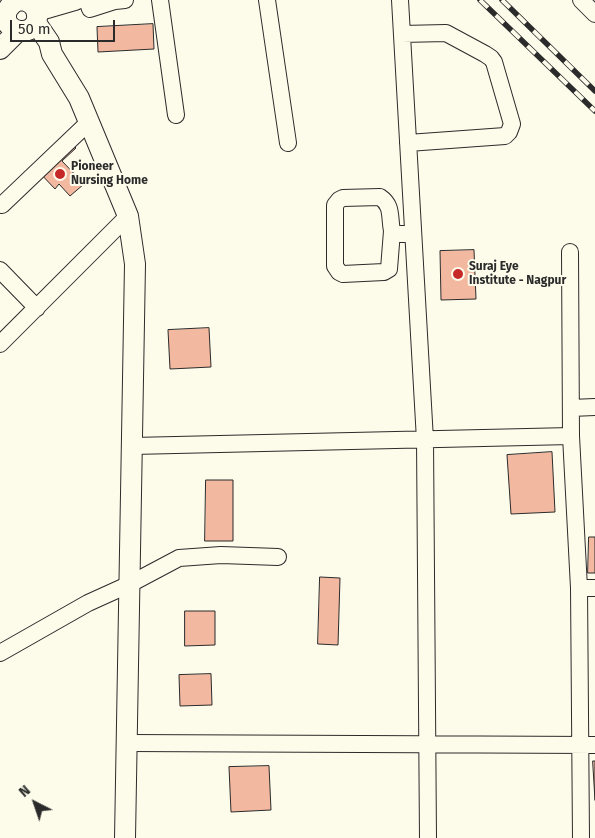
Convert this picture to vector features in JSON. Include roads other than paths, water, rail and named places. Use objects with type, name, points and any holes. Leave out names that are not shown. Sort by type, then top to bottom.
[{"type":"main road","points":[[0,49],[20,12],[75,0]]},
{"type":"main road","points":[[20,12],[49,42],[52,54],[79,98],[128,216],[135,264],[125,838]]},
{"type":"street","points":[[87,0],[90,9],[115,1],[125,0]]},
{"type":"street","points":[[160,0],[176,114]]},
{"type":"street","points":[[267,0],[288,142]]},
{"type":"street","points":[[400,0],[425,440],[428,838]]},
{"type":"street","points":[[581,0],[595,14]]},
{"type":"street","points":[[402,34],[446,33],[491,58],[494,62],[512,124],[505,136],[408,143]]},
{"type":"street","points":[[2,205],[88,122]]},
{"type":"street","points":[[380,197],[389,206],[392,231],[389,269],[384,272],[343,274],[339,272],[335,266],[335,205],[339,200],[343,198],[380,197]]},
{"type":"street","points":[[0,344],[128,216]]},
{"type":"street","points":[[392,231],[396,234],[413,234]]},
{"type":"street","points":[[570,252],[571,436],[587,588],[588,745],[581,838]]},
{"type":"street","points":[[0,270],[37,308]]},
{"type":"street","points":[[571,408],[595,407]]},
{"type":"street","points":[[132,446],[571,436]]},
{"type":"street","points":[[0,653],[88,603],[130,584],[178,558],[221,555],[278,557]]},
{"type":"street","points":[[127,742],[588,745]]},
{"type":"railway","points":[[480,0],[595,111]]},
{"type":"railway","points":[[502,0],[595,91]]},
{"type":"place","name":"Pioneer Nursing Home","points":[[60,174]]},
{"type":"place","name":"Suraj Eye Institute - Nagpur","points":[[458,274]]}]
